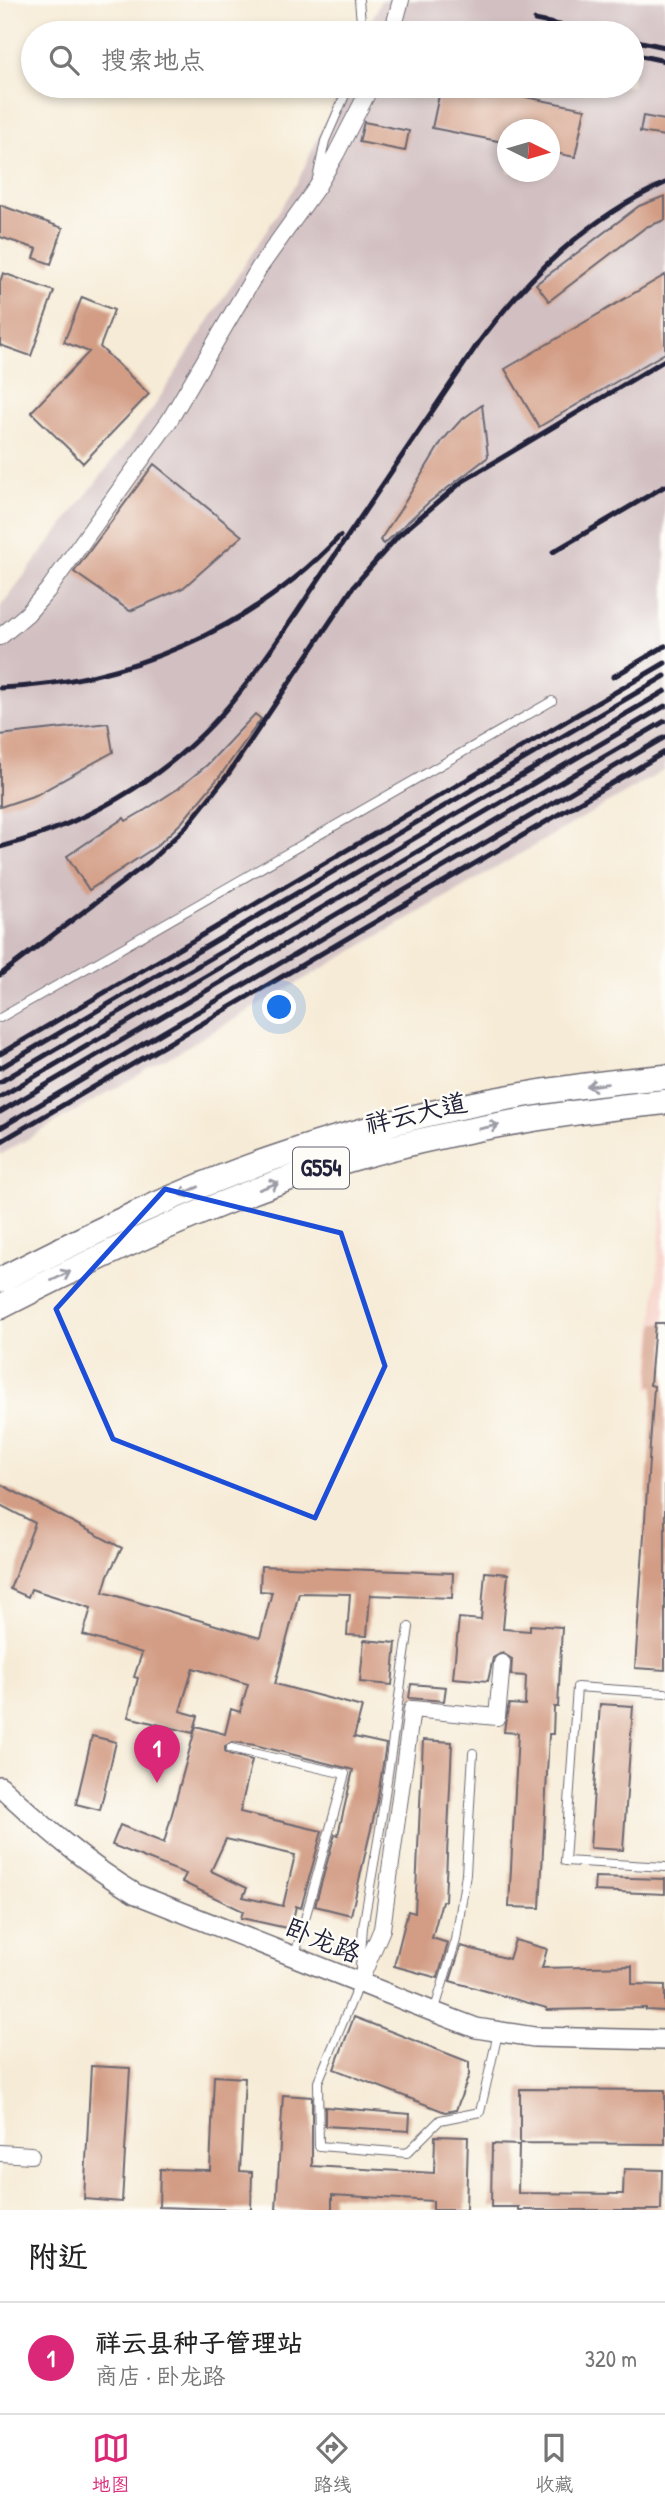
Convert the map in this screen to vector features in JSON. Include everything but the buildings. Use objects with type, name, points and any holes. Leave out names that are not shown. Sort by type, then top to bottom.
[{"type":"highway","name":"祥云大道","points":[[0,1280],[199,1186],[309,1147],[420,1117],[499,1100],[665,1077]]},
{"type":"highway","name":"祥云大道","points":[[0,1307],[124,1246],[208,1209],[345,1161],[425,1140],[504,1124],[665,1102]]},
{"type":"street","points":[[395,21],[401,0]]},
{"type":"street","points":[[0,637],[27,614],[48,590],[129,479],[196,377],[259,268],[317,187],[365,98]]},
{"type":"street","points":[[359,1983],[382,1929],[411,1709],[497,1717],[502,1663]]},
{"type":"street","name":"卧龙路","points":[[0,1786],[78,1855],[136,1894],[434,2012],[476,2028],[498,2032],[569,2039],[665,2040]]},
{"type":"street","points":[[0,2153],[31,2155]]},
{"type":"lane","points":[[359,0],[361,21]]},
{"type":"lane","points":[[317,187],[318,167],[344,98]]},
{"type":"lane","points":[[0,1018],[552,701]]},
{"type":"lane","points":[[409,1627],[363,1927],[359,1983],[318,2082],[318,2146],[407,2153],[440,2120],[480,2112],[498,2032]]},
{"type":"lane","points":[[665,1693],[577,1687],[565,1861],[665,1867]]},
{"type":"lane","points":[[231,1748],[345,1774],[294,1957]]},
{"type":"lane","points":[[434,2012],[456,1940],[466,1874],[473,1754]]},
{"type":"highlighted area","points":[[165,1189],[341,1233],[385,1366],[315,1518],[113,1439],[56,1309]]},
{"type":"shaded area","points":[[381,0],[665,0],[665,770],[0,1155],[0,607],[153,408],[297,183],[336,98],[644,98],[644,21],[371,21]]},
{"type":"shaded area","points":[[665,1170],[665,1390],[648,1388]]},
{"type":"railway","points":[[535,20],[540,21]]},
{"type":"railway","points":[[644,43],[665,47]]},
{"type":"railway","points":[[644,57],[665,61]]},
{"type":"railway","points":[[0,847],[69,823],[101,808],[162,769],[190,746],[216,720],[275,644],[498,317],[540,271],[585,231],[610,213],[665,183]]},
{"type":"railway","points":[[0,975],[149,862],[186,827],[229,773],[354,586],[398,536],[463,481],[665,360]]},
{"type":"railway","points":[[553,552],[665,486]]},
{"type":"railway","points":[[0,688],[47,684],[94,675],[185,645],[227,624],[268,598],[306,569],[340,536]]},
{"type":"railway","points":[[613,677],[665,646]]},
{"type":"railway","points":[[0,1054],[665,663]]},
{"type":"railway","points":[[0,1068],[665,676]]},
{"type":"railway","points":[[0,1082],[665,691]]},
{"type":"railway","points":[[0,1097],[665,706]]},
{"type":"railway","points":[[0,1112],[665,721]]},
{"type":"railway","points":[[0,1128],[665,737]]},
{"type":"railway","points":[[0,1142],[665,752]]},
{"type":"place","name":"祥云县种子管理站","points":[[157,1783]]}]
